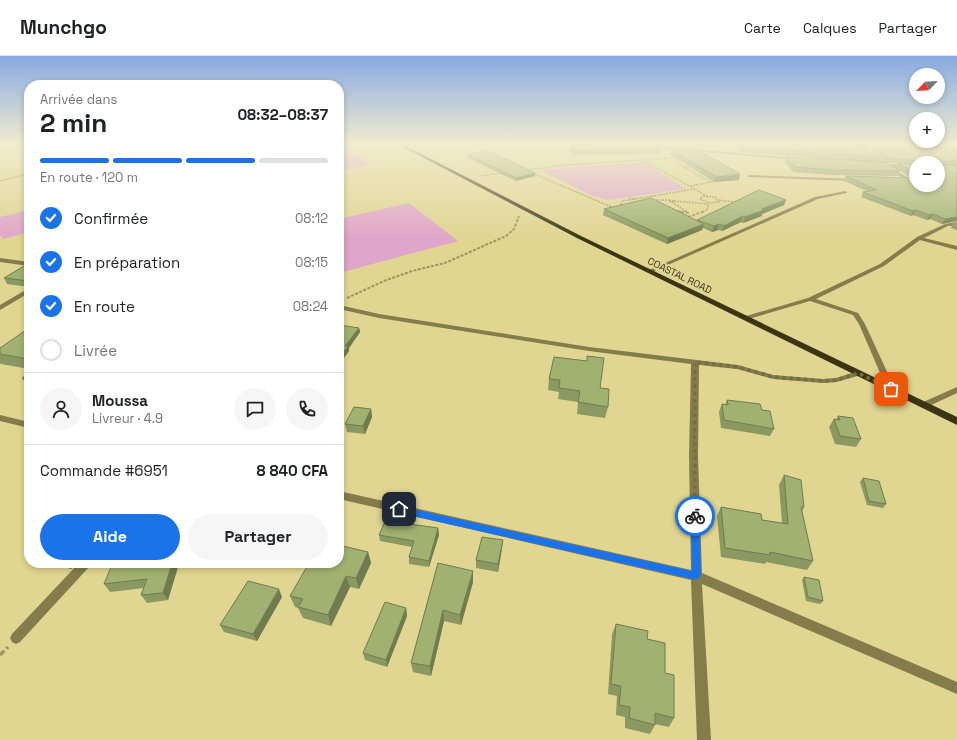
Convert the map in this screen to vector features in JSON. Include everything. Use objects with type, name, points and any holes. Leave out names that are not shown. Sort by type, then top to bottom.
[{"type":"main road","name":"COASTAL ROAD","points":[[458,175],[745,318],[957,421]]},
{"type":"street","points":[[901,175],[909,180],[902,181]]},
{"type":"street","points":[[750,176],[864,180]]},
{"type":"street","points":[[650,271],[816,198],[845,192]]},
{"type":"street","points":[[745,318],[810,299],[882,265],[919,238],[947,225],[957,224]]},
{"type":"street","points":[[919,238],[957,248]]},
{"type":"street","points":[[0,260],[24,263]]},
{"type":"street","points":[[0,308],[24,293]]},
{"type":"street","points":[[810,299],[856,314],[862,324],[891,389]]},
{"type":"street","points":[[344,308],[379,316],[581,348],[738,367],[773,377],[823,381],[837,380],[858,373]]},
{"type":"street","points":[[695,362],[694,431],[696,576],[704,740]]},
{"type":"street","points":[[924,405],[957,390]]},
{"type":"street","points":[[0,418],[24,424]]},
{"type":"street","points":[[344,496],[696,576],[957,688]]},
{"type":"street","points":[[16,638],[81,568]]},
{"type":"path","points":[[0,180],[24,175]]},
{"type":"path","points":[[464,178],[488,175]]},
{"type":"path","points":[[537,175],[623,211]]},
{"type":"path","points":[[670,175],[707,196],[732,203],[738,201]]},
{"type":"path","points":[[699,175],[712,182]]},
{"type":"path","points":[[690,186],[723,180]]},
{"type":"path","points":[[629,198],[640,200],[695,189]]},
{"type":"path","points":[[664,195],[696,217]]},
{"type":"path","points":[[707,196],[700,199],[709,204]]},
{"type":"path","points":[[617,209],[623,201],[671,201],[709,204],[717,203],[719,200]]},
{"type":"path","points":[[648,202],[655,204],[671,201]]},
{"type":"path","points":[[686,217],[707,210],[709,204]]},
{"type":"path","points":[[345,299],[384,280],[445,263],[506,236],[514,229],[518,222],[520,207]]},
{"type":"path","points":[[671,210],[689,213]]},
{"type":"shaded area","points":[[551,175],[664,175],[686,189],[608,200],[590,195]]},
{"type":"shaded area","points":[[409,203],[458,241],[344,272],[344,218]]},
{"type":"shaded area","points":[[24,211],[24,233],[3,239],[0,235],[0,217]]},
{"type":"building","points":[[510,175],[528,175],[516,178]]},
{"type":"building","points":[[713,175],[733,175],[716,177]]},
{"type":"building","points":[[945,175],[957,175],[957,217],[945,219],[933,214],[929,215],[916,210],[913,211],[863,192],[877,190],[846,176],[909,178],[909,192],[945,192]]},
{"type":"building","points":[[759,190],[786,200],[762,209],[764,210],[745,217],[743,216],[724,226],[719,224],[714,226],[697,220]]},
{"type":"building","points":[[651,198],[704,224],[668,238],[604,209]]},
{"type":"building","points":[[24,266],[24,280],[4,278]]},
{"type":"building","points":[[344,326],[359,328],[345,346],[348,346],[344,352]]},
{"type":"building","points":[[24,331],[24,358],[0,354],[0,348]]},
{"type":"building","points":[[587,356],[604,358],[600,388],[609,389],[608,407],[578,402],[580,391],[559,388],[560,380],[549,379],[554,357],[587,361]]},
{"type":"building","points":[[727,400],[760,404],[762,410],[770,411],[774,429],[724,420],[722,404],[728,405]]},
{"type":"building","points":[[354,407],[371,409],[363,426],[345,424]]},
{"type":"building","points":[[838,416],[853,418],[861,439],[840,436],[834,419],[840,420]]},
{"type":"building","points":[[784,475],[801,480],[804,507],[801,507],[813,561],[770,552],[770,555],[725,548],[721,507],[761,514],[762,520],[788,524]]},
{"type":"building","points":[[863,478],[879,481],[886,504],[869,501]]},
{"type":"building","points":[[387,517],[403,520],[402,523],[438,528],[429,561],[409,557],[414,541],[379,535]]},
{"type":"building","points":[[482,537],[503,540],[498,564],[476,560]]},
{"type":"building","points":[[344,546],[368,552],[356,578],[346,576],[328,615],[298,607],[303,599],[290,596],[306,568],[344,568]]},
{"type":"building","points":[[438,563],[473,571],[460,615],[443,610],[430,666],[411,663]]},
{"type":"building","points":[[111,568],[170,568],[163,593],[141,595],[147,579],[104,584]]},
{"type":"building","points":[[804,577],[819,580],[823,601],[808,597]]},
{"type":"building","points":[[248,581],[279,589],[253,634],[220,625]]},
{"type":"building","points":[[385,602],[406,608],[386,660],[363,653]]},
{"type":"building","points":[[616,624],[648,631],[647,639],[665,643],[665,673],[674,675],[674,718],[655,713],[655,725],[629,718],[630,707],[619,705],[621,686],[611,684]]},
{"type":"way so far","points":[[695,516],[695,362],[738,367],[773,377],[823,381],[837,380],[858,373],[891,389]]},
{"type":"route","points":[[399,509],[696,576],[695,516]]}]
